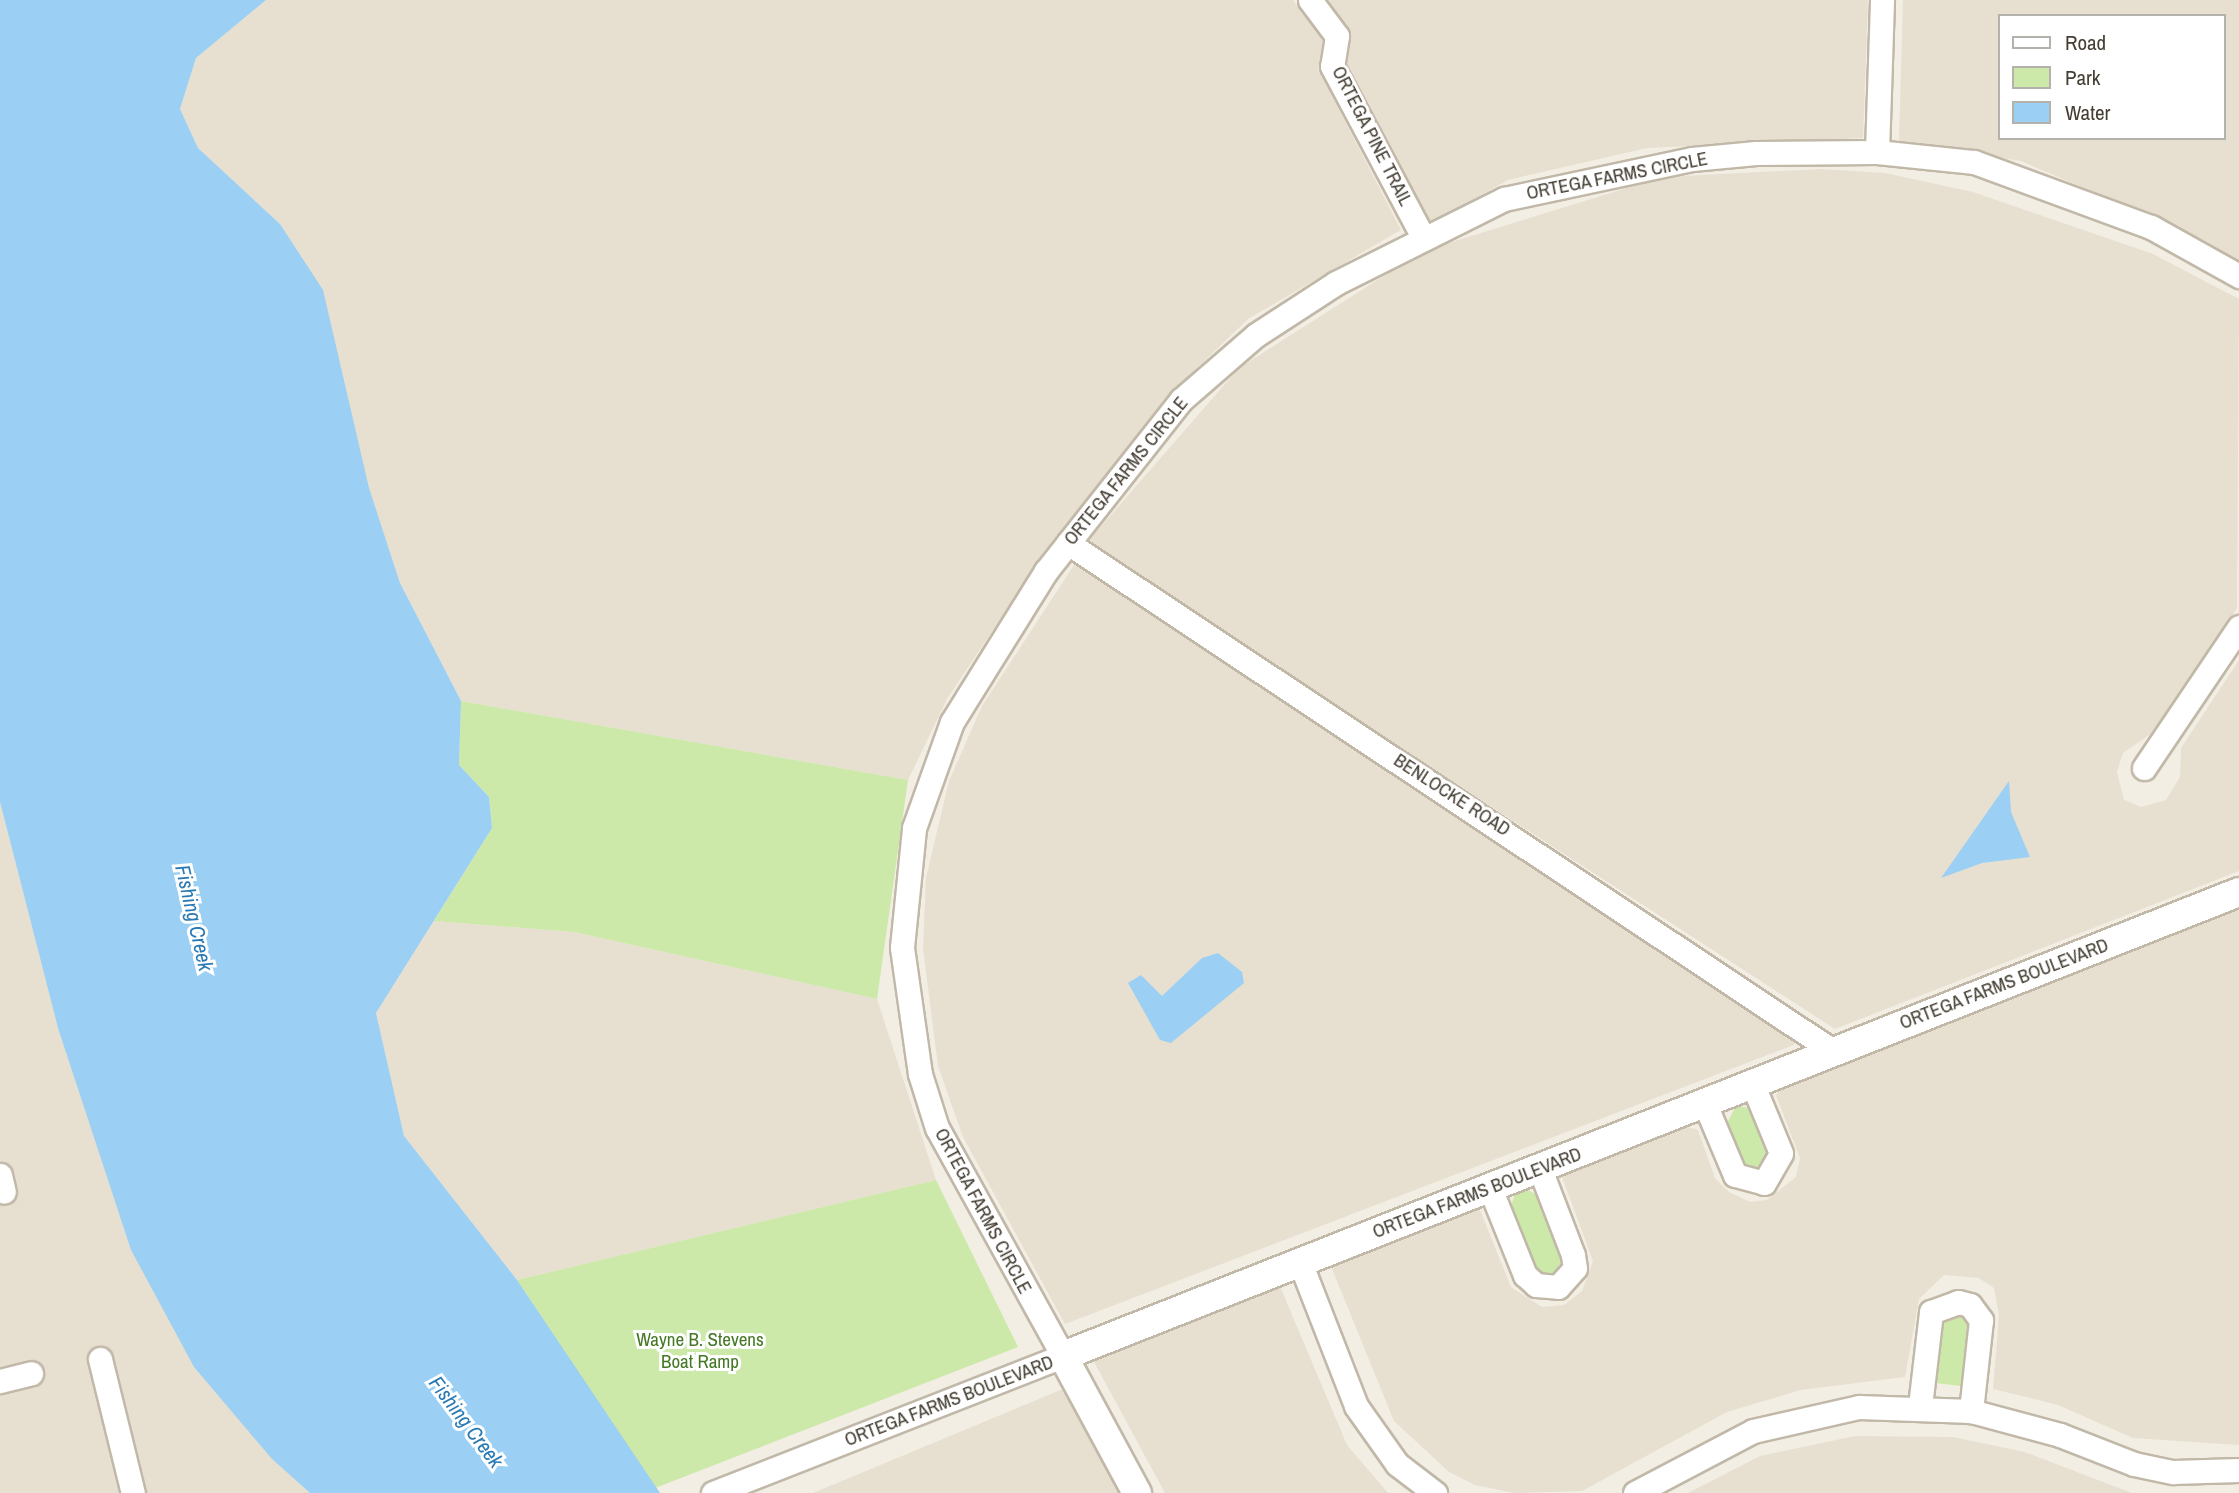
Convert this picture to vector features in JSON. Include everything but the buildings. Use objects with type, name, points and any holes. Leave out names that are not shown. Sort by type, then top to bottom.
[{"type":"street","name":"ORTEGA PINE TRAIL","points":[[1310,0],[1337,36],[1332,66],[1423,237]]},
{"type":"street","points":[[1877,152],[1882,0]]},
{"type":"street","name":"ORTEGA FARMS CIRCLE","points":[[1063,1356],[937,1128],[915,1053],[902,922],[915,828],[952,722],[1068,543],[1181,400],[1256,335],[1423,237],[1504,199],[1692,159],[1877,152],[1974,162],[2026,177],[2151,227],[2239,276]]},
{"type":"street","name":"BENLOCKE ROAD","points":[[1068,543],[1833,1051]]},
{"type":"street","points":[[2144,768],[2239,627]]},
{"type":"street","name":"ORTEGA FARMS BOULEVARD","points":[[713,1493],[2239,892]]},
{"type":"street","points":[[1705,1104],[1735,1175],[1764,1183],[1781,1153],[1753,1085]]},
{"type":"street","points":[[1490,1188],[1525,1275],[1536,1285],[1558,1287],[1575,1268],[1573,1255],[1540,1169]]},
{"type":"street","points":[[1300,1262],[1356,1406],[1398,1464],[1435,1493]]},
{"type":"street","points":[[1920,1406],[1931,1312],[1936,1305],[1958,1302],[1970,1305],[1981,1320],[1971,1412]]},
{"type":"street","points":[[1063,1356],[1137,1493]]},
{"type":"street","points":[[100,1359],[133,1493]]},
{"type":"street","points":[[0,1381],[31,1373]]},
{"type":"street","points":[[1635,1493],[1753,1431],[1836,1411],[1920,1406],[1971,1412],[2060,1435],[2134,1464],[2173,1472],[2239,1470]]},
{"type":"shaded area","points":[[266,0],[1293,0],[1324,41],[1318,69],[1401,230],[1248,319],[1173,391],[1034,568],[947,699],[908,780],[461,701],[400,583],[280,224],[198,148],[180,109],[196,58]]},
{"type":"shaded area","points":[[1326,0],[1868,0],[1863,138],[1647,148],[1508,180],[1430,223],[1344,66],[1351,33]]},
{"type":"shaded area","points":[[1903,0],[2239,0],[2239,265],[2143,213],[2021,161],[1899,141]]},
{"type":"shaded area","points":[[1822,169],[1885,173],[1973,192],[2153,254],[2239,299],[2237,608],[2162,726],[2123,753],[2117,772],[2124,800],[2141,807],[2166,800],[2180,777],[2181,748],[2239,660],[2239,871],[1835,1029],[1100,554],[1090,539],[1239,368],[1423,251],[1662,177]]},
{"type":"shaded area","points":[[1082,564],[1793,1033],[1794,1045],[1065,1324],[963,1137],[938,1066],[923,948],[926,878],[949,781],[982,706],[1074,565]]},
{"type":"shaded area","points":[[0,802],[58,1028],[272,1459],[310,1493],[0,1493]]},
{"type":"shaded area","points":[[2239,903],[2239,1445],[2133,1438],[2058,1405],[1993,1389],[1999,1315],[1994,1288],[1979,1278],[1944,1275],[1919,1299],[1905,1377],[1801,1390],[1727,1412],[1582,1491],[1514,1493],[1475,1485],[1449,1472],[1394,1421],[1330,1264],[1462,1210],[1480,1210],[1511,1287],[1542,1307],[1564,1305],[1582,1291],[1593,1261],[1562,1177],[1576,1163],[1677,1124],[1698,1130],[1715,1178],[1729,1192],[1750,1202],[1767,1200],[1796,1177],[1800,1158],[1776,1095],[1791,1079]]},
{"type":"shaded area","points":[[434,921],[574,932],[877,999],[936,1180],[517,1280],[404,1136],[376,1013]]},
{"type":"shaded area","points":[[1279,1284],[1347,1445],[1388,1493],[1165,1493],[1093,1360],[1104,1350]]},
{"type":"shaded area","points":[[1063,1389],[1075,1396],[1128,1493],[813,1493]]},
{"type":"shaded area","points":[[1855,1436],[1953,1437],[2025,1452],[2132,1493],[1688,1493],[1760,1456]]},
{"type":"green space","points":[[461,701],[908,780],[877,999],[574,932],[434,921],[492,828],[489,797],[459,765]]},
{"type":"green space","points":[[1736,1106],[1750,1108],[1773,1156],[1765,1172],[1744,1170],[1725,1127]]},
{"type":"green space","name":"Wayne B. Stevens Boat Ramp","points":[[936,1180],[1018,1347],[655,1488],[517,1280]]},
{"type":"green space","points":[[1528,1190],[1541,1197],[1565,1267],[1554,1279],[1534,1272],[1510,1209],[1515,1194]]},
{"type":"green space","points":[[1961,1308],[1972,1322],[1965,1380],[1961,1386],[1935,1383],[1940,1316]]},
{"type":"water","name":"Fishing Creek","points":[[0,0],[266,0],[196,58],[180,109],[198,148],[280,224],[323,290],[369,488],[400,583],[461,701],[459,765],[489,797],[492,828],[376,1013],[404,1136],[517,1280],[660,1493],[310,1493],[272,1459],[194,1367],[131,1250],[58,1028],[0,802]]},
{"type":"water","points":[[2009,781],[2011,812],[2030,857],[1982,863],[1941,878]]},
{"type":"water","points":[[1218,953],[1242,972],[1244,983],[1171,1043],[1160,1040],[1128,983],[1141,975],[1162,996],[1202,958]]}]
